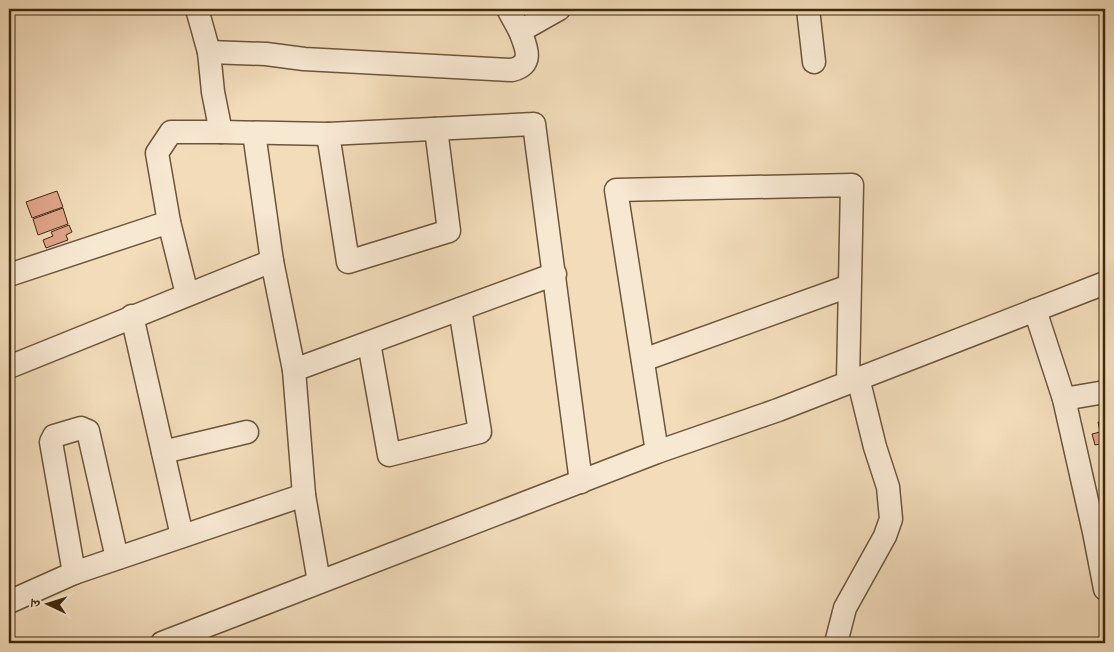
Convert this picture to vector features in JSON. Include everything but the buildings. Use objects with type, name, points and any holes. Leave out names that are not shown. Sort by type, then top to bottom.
[{"type":"street","points":[[197,9],[210,59],[213,92],[221,132]]},
{"type":"street","points":[[210,59],[512,70],[520,68],[524,64],[528,50],[508,9]]},
{"type":"street","points":[[520,31],[559,9]]},
{"type":"street","points":[[808,9],[814,62]]},
{"type":"street","points":[[187,294],[169,222],[156,153],[171,132],[328,134],[534,124],[582,482]]},
{"type":"street","points":[[328,134],[348,262],[450,231],[436,129]]},
{"type":"street","points":[[254,133],[272,261],[294,370],[304,495],[319,582]]},
{"type":"street","points":[[657,452],[616,190],[852,185],[849,286],[853,380],[888,487],[891,519],[886,536],[845,608],[836,643]]},
{"type":"street","points":[[9,275],[169,222]]},
{"type":"street","points":[[9,367],[272,261]]},
{"type":"street","points":[[294,370],[555,274]]},
{"type":"street","points":[[162,643],[657,452],[778,410],[1105,283]]},
{"type":"street","points":[[643,360],[849,286]]},
{"type":"street","points":[[369,343],[389,455],[480,432],[460,309]]},
{"type":"street","points":[[1035,310],[1064,399],[1100,530],[1105,589]]},
{"type":"street","points":[[132,316],[182,536]]},
{"type":"street","points":[[1064,399],[1105,392]]},
{"type":"street","points":[[74,573],[51,442],[54,436],[81,428],[88,431],[117,558]]},
{"type":"street","points":[[163,452],[247,432]]},
{"type":"street","points":[[9,602],[74,573],[304,495]]}]
